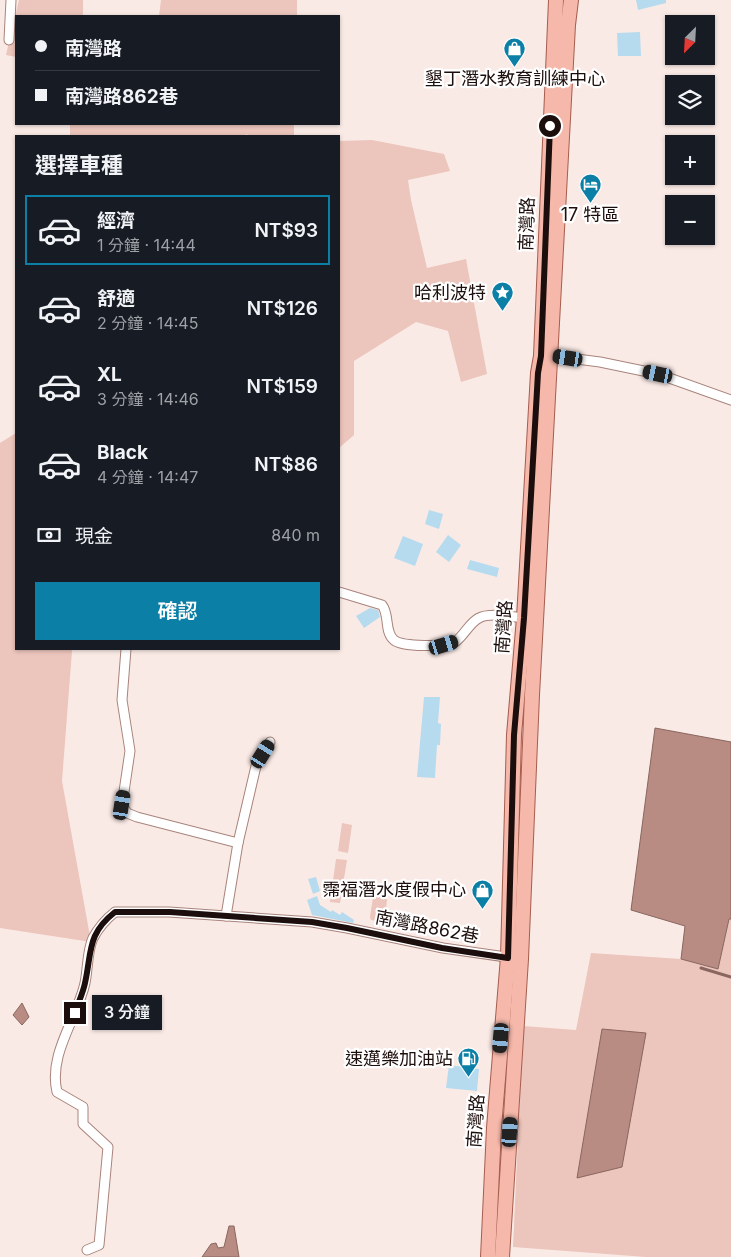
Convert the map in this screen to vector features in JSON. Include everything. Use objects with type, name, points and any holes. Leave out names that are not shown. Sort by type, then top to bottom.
[{"type":"main road","name":"南灣路","points":[[546,355],[556,0]]},
{"type":"main road","name":"南灣路","points":[[495,1252],[494,1128],[514,958],[514,735],[530,619],[538,373],[546,355],[571,0]]},
{"type":"street","points":[[9,40],[11,0]]},
{"type":"street","points":[[546,355],[600,362],[658,374],[731,400]]},
{"type":"street","points":[[340,592],[382,605],[386,611],[388,632],[394,641],[404,644],[444,645],[455,642],[479,618],[488,615],[530,619]]},
{"type":"street","points":[[126,650],[122,700],[130,752],[122,805],[127,813],[238,843]]},
{"type":"street","points":[[226,916],[238,843],[256,766],[270,742]]},
{"type":"street","name":"南灣路862巷","points":[[87,1250],[98,1245],[108,1148],[83,1124],[83,1107],[57,1092],[54,1078],[58,1055],[85,984],[92,940],[100,925],[115,912],[170,912],[312,922],[442,948],[514,958]]},
{"type":"shaded area","points":[[19,0],[83,0],[83,15],[15,15]]},
{"type":"shaded area","points":[[161,0],[297,0],[297,15],[159,15]]},
{"type":"shaded area","points":[[15,17],[15,57],[6,55]]},
{"type":"shaded area","points":[[70,125],[294,125],[294,135],[70,135]]},
{"type":"shaded area","points":[[372,140],[444,154],[450,171],[408,180],[411,200],[427,268],[466,259],[487,374],[461,382],[448,331],[416,322],[354,361],[354,435],[340,447],[340,141]]},
{"type":"shaded area","points":[[15,434],[15,650],[72,651],[62,781],[91,942],[0,928],[0,443]]},
{"type":"shaded area","points":[[655,728],[731,742],[731,919],[729,919],[718,969],[681,959],[685,926],[631,910]]},
{"type":"shaded area","points":[[342,823],[352,825],[348,853],[338,851]]},
{"type":"shaded area","points":[[336,859],[347,860],[340,903],[330,902]]},
{"type":"shaded area","points":[[376,895],[385,896],[387,900],[385,918],[382,922],[371,920],[370,917],[373,897]]},
{"type":"shaded area","points":[[729,919],[731,919],[731,1257],[646,1257],[513,1247],[523,1026],[576,1030],[591,953],[681,959],[718,969]]},
{"type":"shaded area","points":[[22,1003],[29,1017],[22,1025],[13,1015]]},
{"type":"shaded area","points":[[602,1029],[646,1033],[622,1167],[577,1178]]},
{"type":"shaded area","points":[[229,1226],[234,1226],[239,1257],[202,1257],[211,1244],[216,1243],[218,1248],[224,1247]]},
{"type":"building","points":[[636,0],[666,0],[666,3],[638,10]]},
{"type":"building","points":[[640,32],[641,56],[618,56],[617,33]]},
{"type":"building","points":[[429,510],[443,514],[439,529],[425,524]]},
{"type":"building","points":[[448,535],[461,545],[449,562],[436,552]]},
{"type":"building","points":[[403,536],[423,544],[415,566],[394,558]]},
{"type":"building","points":[[470,560],[499,568],[497,577],[467,569]]},
{"type":"building","points":[[370,608],[378,610],[380,617],[364,628],[356,616]]},
{"type":"building","points":[[424,697],[440,697],[438,723],[441,724],[440,745],[437,745],[435,778],[417,777]]},
{"type":"building","points":[[316,877],[320,891],[313,894],[308,879]]},
{"type":"building","points":[[317,896],[320,905],[340,915],[342,912],[354,920],[353,923],[312,915],[307,900]]},
{"type":"building","points":[[449,1065],[479,1069],[477,1091],[446,1088]]},
{"type":"waterway","points":[[701,968],[731,977]]},
{"type":"place","name":"墾丁潛水教育訓練中心","points":[[515,68]]},
{"type":"place","name":"17 特區","points":[[590,204]]},
{"type":"place","name":"哈利波特","points":[[502,312]]},
{"type":"place","name":"霈福潛水度假中心","points":[[482,909]]},
{"type":"place","name":"速邁樂加油站","points":[[469,1078]]},
{"type":"route","points":[[75,1013],[85,984],[92,940],[100,925],[115,912],[170,912],[312,922],[442,948],[508,958],[514,735],[524,618],[538,373],[541,356],[550,126]]}]
